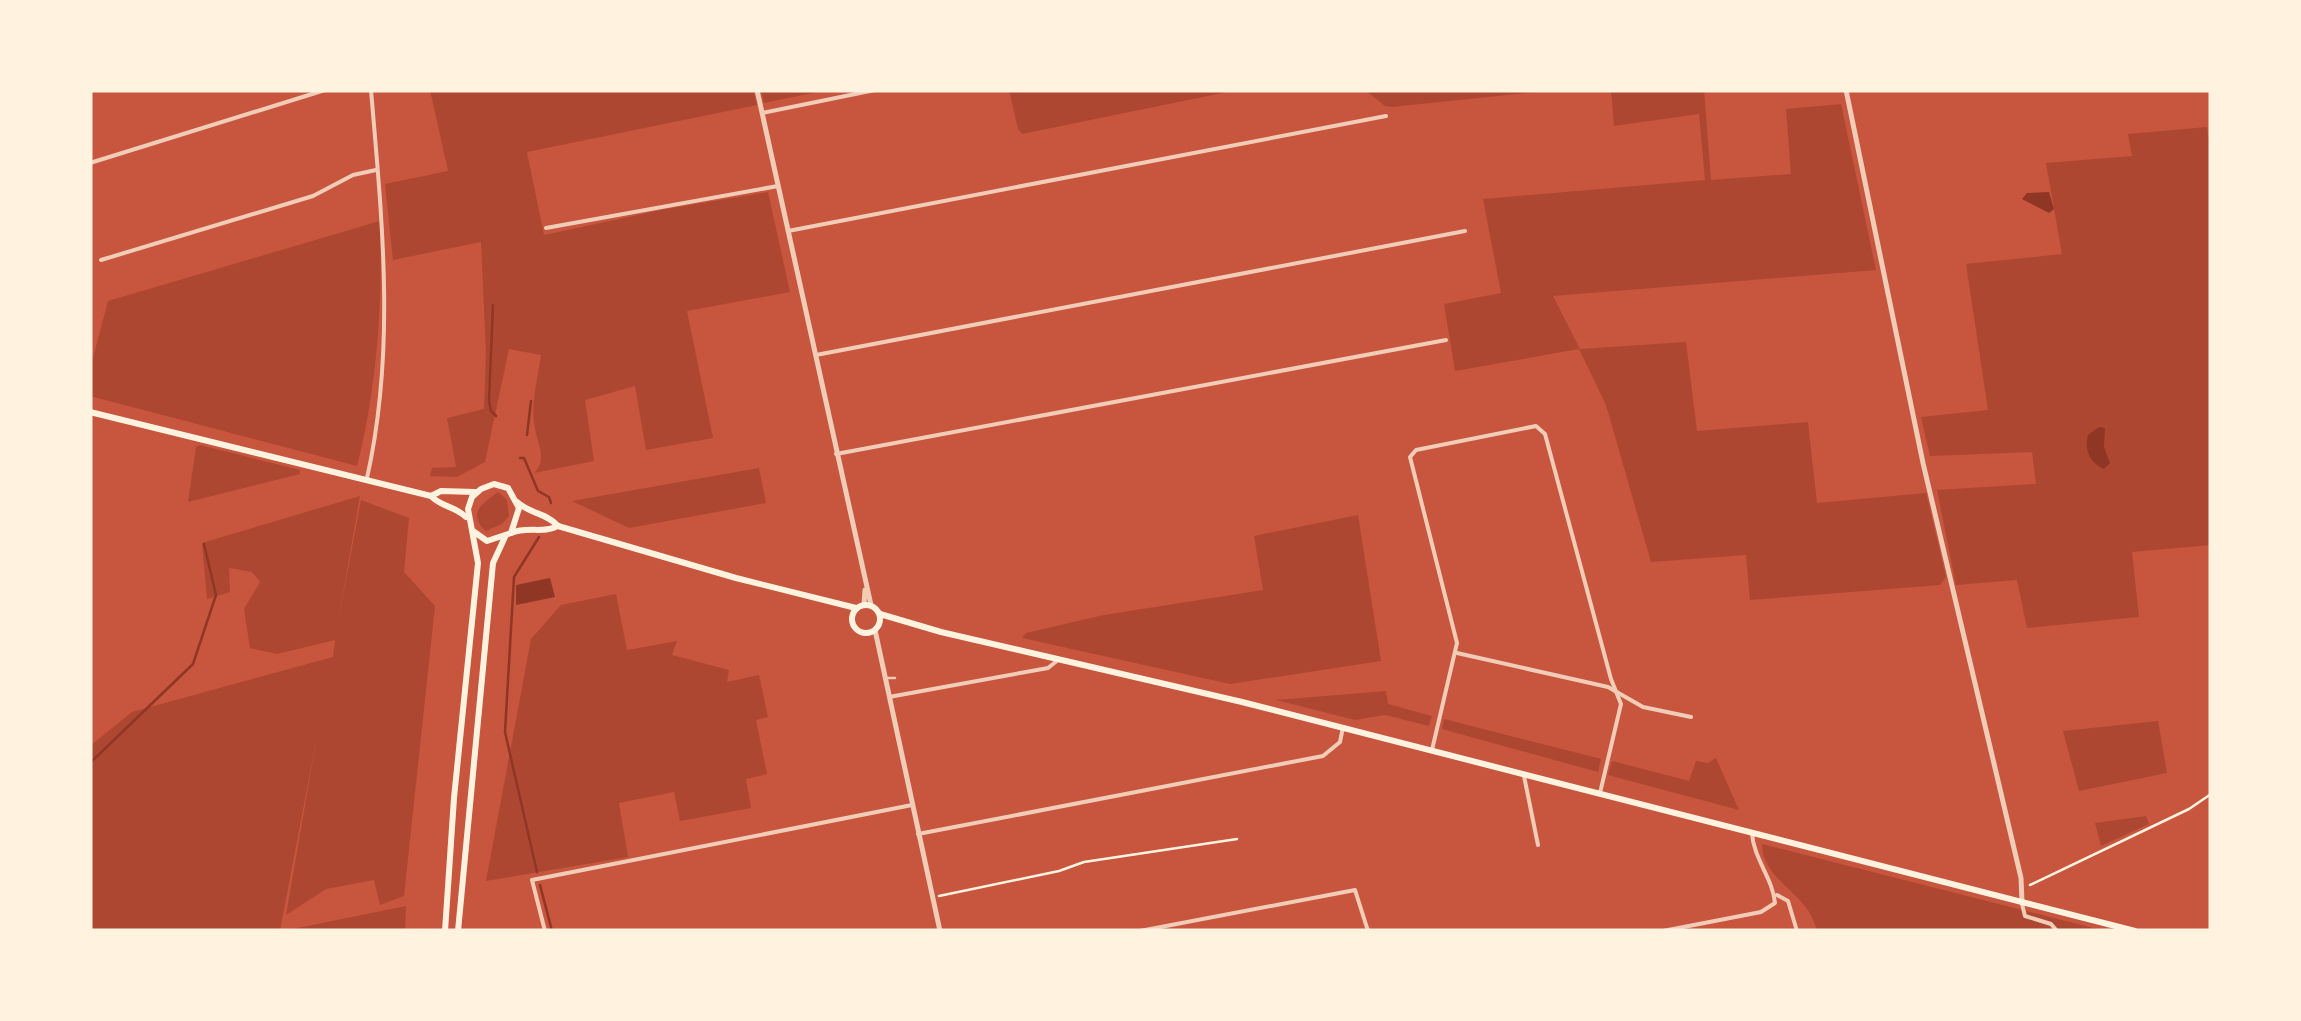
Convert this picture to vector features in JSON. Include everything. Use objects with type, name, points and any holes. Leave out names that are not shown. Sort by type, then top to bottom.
[{"type":"main road","points":[[90,412],[431,496],[468,519]]},
{"type":"main road","points":[[431,496],[442,492],[476,492],[499,484],[529,511],[550,517],[558,526],[860,608],[880,618],[1342,727],[2135,931]]},
{"type":"main road","points":[[445,931],[478,563],[468,519],[476,492]]},
{"type":"main road","points":[[458,931],[493,563],[518,514],[518,502]]},
{"type":"main road","points":[[473,532],[487,541],[526,528],[547,530],[558,526]]},
{"type":"main road","points":[[860,608],[856,629],[872,631],[880,618]]},
{"type":"street","points":[[90,163],[326,90]]},
{"type":"street","points":[[367,480],[382,391],[385,323],[384,248],[371,90]]},
{"type":"street","points":[[757,90],[865,587],[860,608]]},
{"type":"street","points":[[762,113],[875,90]]},
{"type":"street","points":[[1846,90],[1923,463],[2022,888],[2022,902],[2026,916],[2054,925],[2057,931]]},
{"type":"street","points":[[788,231],[1386,116]]},
{"type":"street","points":[[101,260],[313,196],[353,175],[378,169]]},
{"type":"street","points":[[546,228],[778,186]]},
{"type":"street","points":[[815,356],[1464,230]]},
{"type":"street","points":[[836,454],[1446,340]]},
{"type":"street","points":[[1432,750],[1457,653],[1456,637],[1409,464],[1411,452],[1536,426],[1544,434],[1611,680],[1618,693],[1620,709],[1600,793]]},
{"type":"street","points":[[872,631],[940,931]]},
{"type":"street","points":[[1457,653],[1608,687],[1642,706],[1691,716]]},
{"type":"street","points":[[889,697],[1048,668],[1058,659]]},
{"type":"street","points":[[918,834],[1323,756],[1340,742],[1342,727]]},
{"type":"street","points":[[1523,774],[1538,845]]},
{"type":"street","points":[[545,931],[532,880],[912,805]]},
{"type":"street","points":[[1663,931],[1761,912],[1775,903],[1754,849],[1752,833]]},
{"type":"street","points":[[1140,931],[1355,890],[1368,931]]},
{"type":"street","points":[[1774,894],[1788,901],[1797,931]]},
{"type":"lane","points":[[884,678],[895,678]]},
{"type":"path","points":[[2022,888],[2189,809],[2211,794]]},
{"type":"path","points":[[932,898],[1084,862],[1237,839]]},
{"type":"shaded area","points":[[430,90],[753,90],[757,105],[527,152],[544,235],[768,192],[790,292],[687,311],[713,438],[646,450],[635,386],[585,400],[594,461],[534,473],[541,457],[533,410],[541,355],[509,349],[485,462],[457,477],[430,476],[432,468],[456,467],[447,418],[484,409],[486,353],[481,242],[393,260],[385,184],[448,171]]},
{"type":"shaded area","points":[[761,90],[827,90],[764,103]]},
{"type":"shaded area","points":[[1009,90],[1237,90],[1022,134]]},
{"type":"shaded area","points":[[1365,90],[1554,90],[1392,107]]},
{"type":"shaded area","points":[[1611,90],[1704,90],[1711,180],[1791,174],[1786,109],[1841,104],[1876,270],[1553,296],[1580,349],[1686,342],[1697,431],[1808,422],[1817,503],[1926,493],[1946,577],[1940,585],[1750,600],[1746,555],[1651,562],[1606,405],[1579,349],[1455,371],[1444,304],[1501,293],[1483,199],[1705,180],[1699,114],[1614,126]]},
{"type":"shaded area","points":[[2207,127],[2211,155],[2211,545],[2132,552],[2139,617],[2027,628],[2017,580],[1956,585],[1937,490],[2036,484],[2032,452],[1930,456],[1921,417],[1988,410],[1966,264],[2062,254],[2046,163],[2132,156],[2128,134]]},
{"type":"shaded area","points":[[2049,192],[2054,209],[2049,213],[2022,199],[2027,193]]},
{"type":"shaded area","points":[[380,221],[377,344],[357,466],[90,396],[90,369],[108,301]]},
{"type":"shaded area","points":[[2099,427],[2105,428],[2104,447],[2110,463],[2104,469],[2092,460],[2087,446],[2088,435]]},
{"type":"shaded area","points":[[196,447],[300,470],[300,474],[188,502]]},
{"type":"shaded area","points":[[759,468],[766,503],[629,528],[572,501]]},
{"type":"shaded area","points":[[498,492],[507,500],[509,516],[486,531],[477,514]]},
{"type":"shaded area","points":[[360,496],[338,622],[361,500],[409,518],[404,572],[435,606],[404,896],[380,905],[374,880],[326,889],[286,915],[317,736],[280,931],[90,931],[90,746],[132,712],[333,657],[335,640],[277,654],[250,648],[244,609],[260,582],[252,572],[229,568],[230,592],[207,599],[202,543]]},
{"type":"shaded area","points":[[1358,515],[1381,661],[1230,684],[1022,638],[1026,633],[1104,615],[1263,590],[1254,536]]},
{"type":"shaded area","points":[[550,578],[555,597],[516,605],[516,585]]},
{"type":"shaded area","points":[[616,594],[627,650],[677,641],[672,655],[729,670],[727,682],[759,675],[768,717],[756,720],[767,774],[746,779],[751,808],[680,821],[674,792],[619,803],[628,857],[486,881],[531,639],[561,605]]},
{"type":"shaded area","points":[[1386,691],[1388,704],[1432,716],[1429,726],[1385,715],[1355,720],[1276,700]]},
{"type":"shaded area","points":[[1444,719],[1601,759],[1598,772],[1442,729]]},
{"type":"shaded area","points":[[2158,721],[2167,773],[2079,791],[2063,731]]},
{"type":"shaded area","points":[[1716,758],[1739,810],[1608,775],[1612,761],[1689,781],[1696,761],[1708,763]]},
{"type":"shaded area","points":[[2146,816],[2149,824],[2101,846],[2095,823]]},
{"type":"shaded area","points":[[1762,844],[2105,931],[1818,931],[1807,909],[1772,872]]},
{"type":"shaded area","points":[[406,906],[405,931],[288,931],[288,930]]},
{"type":"waterway","points":[[493,305],[489,401],[496,416]]},
{"type":"waterway","points":[[527,435],[531,401]]},
{"type":"waterway","points":[[520,458],[524,458],[538,491],[549,497],[551,503]]},
{"type":"waterway","points":[[537,872],[505,732],[514,577],[539,537]]},
{"type":"waterway","points":[[90,763],[193,664],[216,595],[204,544]]},
{"type":"waterway","points":[[540,885],[552,931]]}]
